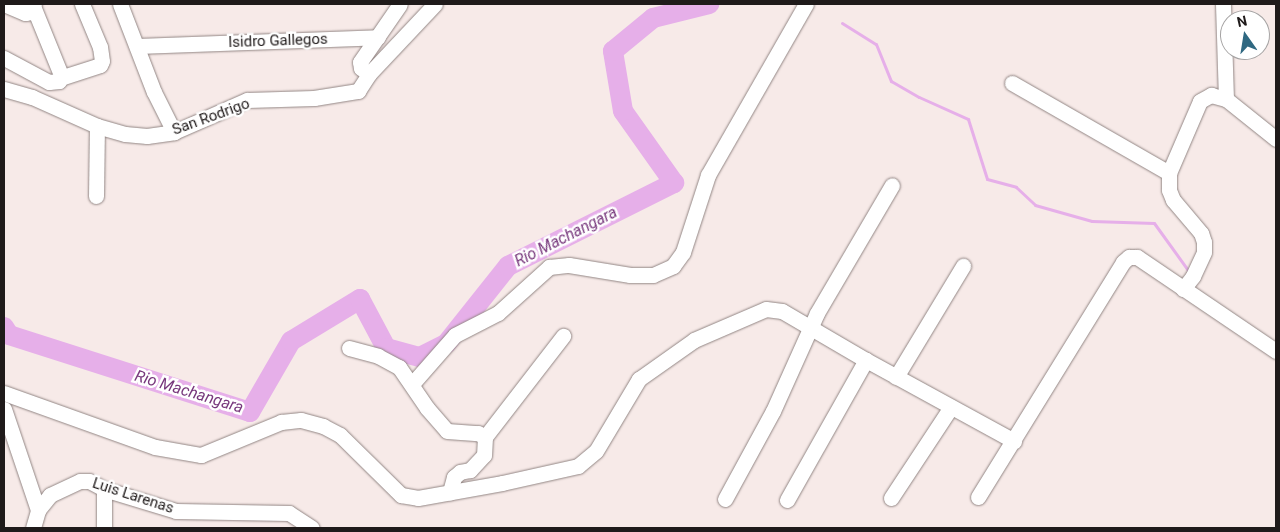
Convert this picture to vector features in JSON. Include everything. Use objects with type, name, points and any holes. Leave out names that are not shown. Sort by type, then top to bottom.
[{"type":"street","points":[[4,4],[25,13],[31,12],[33,5]]},
{"type":"street","points":[[4,58],[50,82],[59,81],[60,78],[100,65],[102,61],[100,47],[82,4]]},
{"type":"street","points":[[120,4],[154,92],[174,132]]},
{"type":"street","points":[[369,74],[361,68],[360,62],[400,4]]},
{"type":"street","name":"San Rodrigo","points":[[4,89],[32,97],[97,126],[125,134],[147,136],[174,132],[247,100],[314,98],[353,93],[362,87],[369,74],[435,4]]},
{"type":"street","points":[[412,384],[456,335],[498,314],[549,267],[569,265],[630,275],[653,275],[673,266],[683,252],[708,175],[806,4]]},
{"type":"street","points":[[1223,4],[1226,98]]},
{"type":"street","points":[[33,5],[61,75],[60,78]]},
{"type":"street","name":"Isidro Gallegos","points":[[137,46],[378,37]]},
{"type":"street","points":[[1012,83],[1169,173]]},
{"type":"street","points":[[1183,289],[1193,276],[1204,252],[1204,242],[1201,233],[1173,200],[1169,190],[1169,173],[1200,101],[1211,95],[1226,98],[1276,138]]},
{"type":"street","points":[[96,196],[97,126]]},
{"type":"street","points":[[725,499],[773,411],[810,327],[892,185]]},
{"type":"street","points":[[978,497],[1123,262],[1129,257],[1137,257],[1276,351]]},
{"type":"street","points":[[896,377],[963,266]]},
{"type":"street","points":[[4,393],[155,447],[201,455],[281,422],[301,420],[323,426],[340,435],[401,495],[418,498],[502,483],[578,466],[596,451],[639,379],[694,340],[766,309],[782,311],[896,377],[1014,441]]},
{"type":"street","points":[[450,492],[454,477],[460,472],[470,470],[484,455],[484,437],[563,336]]},
{"type":"street","points":[[349,348],[360,350],[400,366],[427,408],[447,432],[478,433],[484,437]]},
{"type":"street","points":[[787,500],[866,360]]},
{"type":"street","points":[[891,498],[951,407]]},
{"type":"street","points":[[4,409],[38,510]]},
{"type":"street","name":"Luis Larenas","points":[[33,528],[38,510],[50,495],[80,481],[89,482],[104,489],[176,511],[289,513],[312,528]]},
{"type":"street","points":[[104,489],[104,528]]},
{"type":"waterway","name":"Rio Machangara","points":[[4,327],[9,335],[250,412],[291,341],[360,299],[386,348],[420,357],[446,344],[508,266],[674,183],[623,111],[613,51],[653,18],[709,4]]},
{"type":"waterway","points":[[842,23],[876,44],[891,81],[919,97],[968,119],[987,179],[1016,187],[1035,205],[1092,221],[1154,223],[1190,273]]},
{"type":"waterway","name":"Rio Machangara","points":[[4,335],[9,335]]}]
